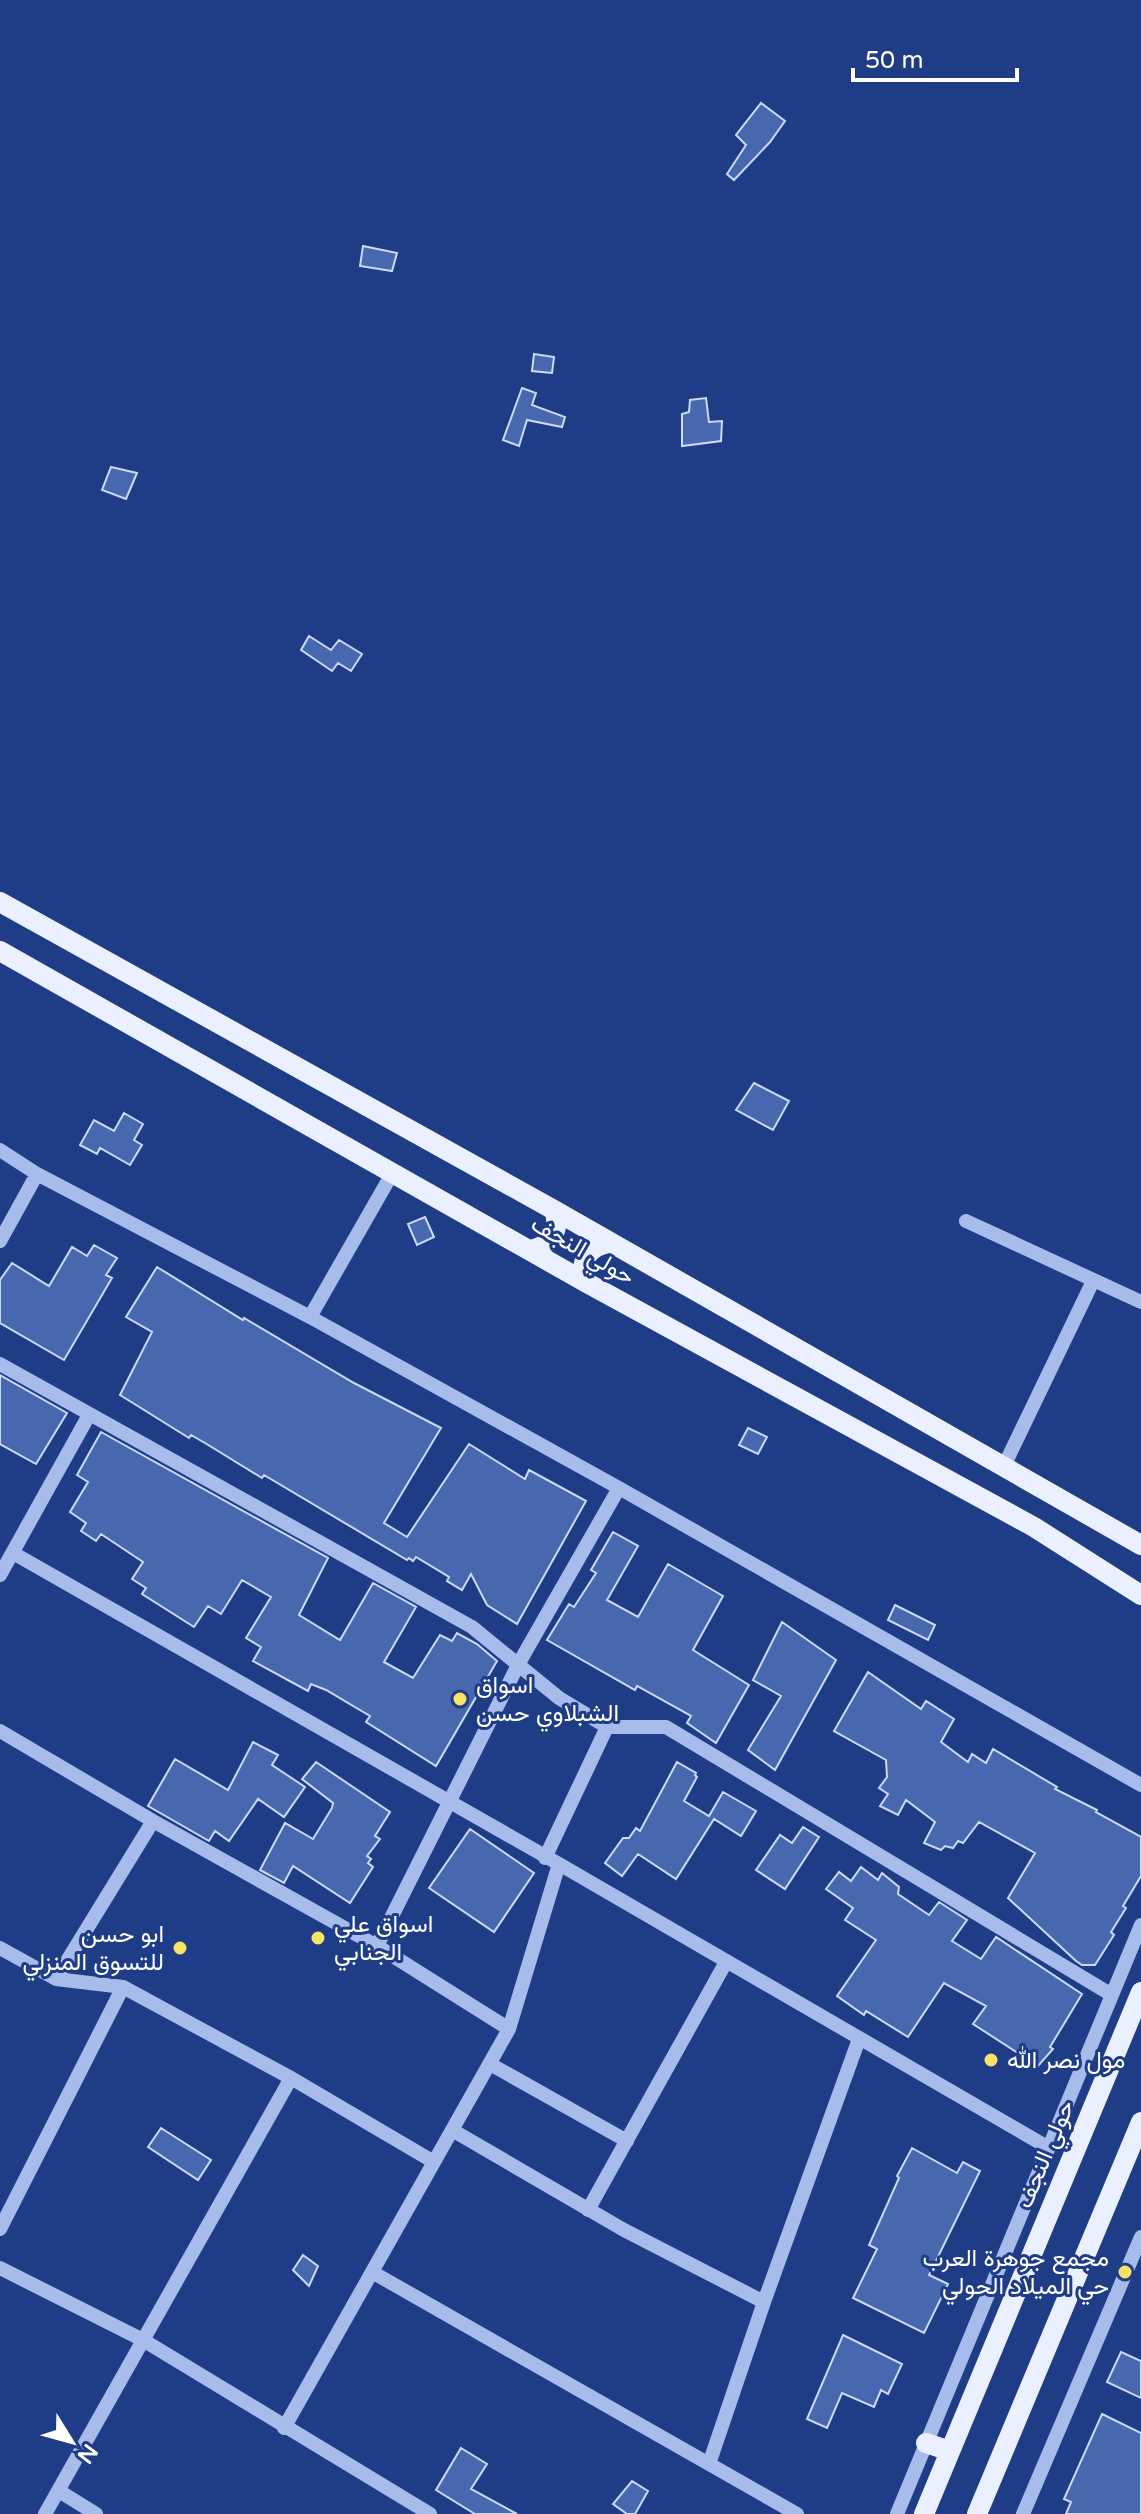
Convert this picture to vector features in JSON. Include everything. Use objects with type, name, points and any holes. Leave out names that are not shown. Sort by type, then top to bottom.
[{"type":"main road","name":"حولي النجف","points":[[0,902],[554,1210],[1141,1545]]},
{"type":"main road","name":"حولي النجف","points":[[0,951],[587,1283],[1034,1527],[1141,1595]]},
{"type":"main road","points":[[530,1250],[540,1248],[553,1236],[557,1218],[554,1210]]},
{"type":"main road","points":[[587,1283],[584,1260],[594,1248],[609,1243]]},
{"type":"main road","name":"حولي النجف","points":[[924,2514],[1141,1992]]},
{"type":"main road","points":[[977,2514],[1141,2122]]},
{"type":"main road","points":[[926,2443],[950,2451]]},
{"type":"street","points":[[0,1150],[37,1174],[310,1317],[619,1488],[1141,1785]]},
{"type":"street","points":[[310,1317],[393,1172]]},
{"type":"street","points":[[0,1241],[37,1174]]},
{"type":"street","points":[[966,1221],[1141,1302]]},
{"type":"street","points":[[1004,1466],[1093,1281]]},
{"type":"street","points":[[0,1364],[472,1627],[559,1698],[607,1727],[666,1727],[1112,1995]]},
{"type":"street","points":[[0,1575],[89,1415]]},
{"type":"street","points":[[377,1946],[451,1804],[519,1663],[619,1488]]},
{"type":"street","points":[[13,1553],[1049,2148]]},
{"type":"street","points":[[545,1858],[607,1727]]},
{"type":"street","points":[[0,1731],[377,1946],[509,2029]]},
{"type":"street","points":[[56,1979],[153,1821]]},
{"type":"street","points":[[284,2428],[509,2029],[559,1864]]},
{"type":"street","points":[[897,2514],[1141,1925]]},
{"type":"street","points":[[0,1948],[56,1979],[123,1987],[291,2078],[434,2162]]},
{"type":"street","points":[[588,2210],[726,1962]]},
{"type":"street","points":[[0,2227],[123,1987]]},
{"type":"street","points":[[709,2464],[859,2039]]},
{"type":"street","points":[[490,2064],[627,2141]]},
{"type":"street","points":[[45,2514],[291,2078]]},
{"type":"street","points":[[452,2130],[588,2210],[764,2302]]},
{"type":"street","points":[[1023,2514],[1141,2237]]},
{"type":"street","points":[[0,2268],[143,2340],[430,2514]]},
{"type":"street","points":[[372,2272],[797,2514]]},
{"type":"street","points":[[59,2491],[96,2514]]},
{"type":"building","points":[[761,103],[785,121],[734,180],[727,174],[746,145],[736,135]]},
{"type":"building","points":[[363,246],[397,253],[392,271],[360,266]]},
{"type":"building","points":[[534,354],[554,357],[552,373],[532,371]]},
{"type":"building","points":[[522,388],[536,393],[532,405],[565,417],[562,427],[527,420],[519,446],[503,440]]},
{"type":"building","points":[[706,398],[709,422],[722,421],[721,441],[682,446],[682,414],[689,412],[690,400]]},
{"type":"building","points":[[111,467],[137,473],[126,499],[102,490]]},
{"type":"building","points":[[309,636],[331,650],[339,640],[362,654],[351,671],[338,663],[332,671],[301,650]]},
{"type":"building","points":[[754,1083],[789,1101],[773,1130],[736,1110]]},
{"type":"building","points":[[124,1113],[143,1124],[134,1140],[142,1145],[130,1165],[100,1148],[97,1154],[80,1145],[94,1120],[114,1131]]},
{"type":"building","points":[[425,1217],[434,1237],[417,1245],[408,1224]]},
{"type":"building","points":[[94,1245],[117,1258],[106,1275],[112,1278],[64,1360],[0,1323],[0,1280],[12,1263],[49,1286],[72,1247],[87,1256]]},
{"type":"building","points":[[157,1267],[354,1383],[441,1428],[384,1523],[407,1537],[469,1444],[525,1479],[529,1470],[586,1501],[517,1624],[487,1605],[471,1574],[462,1590],[447,1581],[449,1577],[416,1557],[413,1561],[407,1560],[264,1475],[262,1478],[191,1435],[189,1438],[120,1395],[152,1332],[126,1317]]},
{"type":"building","points":[[0,1375],[67,1413],[36,1464],[0,1444]]},
{"type":"building","points":[[748,1428],[767,1437],[758,1454],[739,1445]]},
{"type":"building","points":[[101,1432],[328,1558],[299,1615],[340,1640],[373,1583],[416,1607],[384,1662],[413,1678],[440,1635],[452,1641],[457,1633],[477,1644],[497,1661],[436,1766],[366,1722],[370,1716],[326,1690],[311,1684],[308,1691],[253,1661],[261,1647],[246,1638],[271,1597],[242,1580],[221,1614],[208,1606],[194,1627],[142,1594],[146,1588],[132,1579],[143,1562],[101,1534],[96,1541],[81,1531],[86,1523],[70,1512],[88,1482],[77,1475]]},
{"type":"building","points":[[613,1532],[638,1546],[607,1600],[638,1617],[668,1564],[723,1596],[693,1650],[749,1685],[716,1743],[687,1723],[691,1716],[637,1686],[635,1690],[547,1640],[569,1604],[574,1607],[596,1573],[591,1570]]},
{"type":"building","points":[[895,1605],[935,1625],[928,1640],[888,1620]]},
{"type":"building","points":[[782,1622],[836,1660],[775,1770],[748,1750],[781,1696],[753,1680]]},
{"type":"building","points":[[868,1672],[921,1709],[926,1701],[954,1719],[941,1742],[968,1762],[972,1754],[986,1763],[993,1749],[1057,1787],[1055,1789],[1141,1837],[1141,1876],[1111,1932],[1114,1935],[1095,1965],[1082,1965],[1076,1961],[1008,1898],[1035,1853],[979,1822],[963,1843],[958,1841],[953,1848],[945,1846],[941,1850],[924,1843],[935,1822],[906,1800],[898,1815],[880,1806],[888,1794],[879,1788],[887,1777],[886,1760],[834,1731]]},
{"type":"building","points":[[253,1742],[278,1755],[272,1765],[305,1787],[284,1817],[258,1799],[229,1841],[215,1831],[209,1841],[148,1806],[175,1759],[228,1790]]},
{"type":"building","points":[[316,1762],[390,1812],[375,1836],[380,1839],[367,1856],[371,1859],[368,1863],[373,1867],[350,1903],[293,1866],[284,1883],[260,1870],[285,1823],[313,1839],[332,1808],[333,1803],[302,1779]]},
{"type":"building","points":[[677,1762],[696,1773],[697,1777],[684,1801],[709,1816],[723,1792],[756,1811],[741,1836],[714,1819],[676,1879],[638,1854],[622,1876],[605,1863],[623,1838],[629,1838],[636,1828],[640,1831]]},
{"type":"building","points":[[803,1827],[819,1837],[785,1889],[756,1870],[780,1835],[792,1843]]},
{"type":"building","points":[[470,1829],[534,1873],[494,1932],[429,1888]]},
{"type":"building","points":[[861,1867],[878,1880],[882,1873],[899,1887],[898,1894],[929,1915],[939,1902],[967,1920],[952,1941],[981,1959],[996,1937],[1082,1994],[1050,2047],[1053,2049],[1038,2066],[973,2024],[986,2006],[944,1983],[908,2037],[866,2011],[864,2015],[837,1996],[876,1940],[845,1920],[853,1908],[826,1889],[839,1872],[851,1881]]},
{"type":"building","points":[[161,2128],[211,2160],[198,2180],[148,2147]]},
{"type":"building","points":[[912,2148],[957,2173],[963,2162],[980,2171],[929,2275],[948,2284],[924,2333],[853,2298],[877,2249],[869,2245]]},
{"type":"building","points":[[303,2255],[318,2266],[309,2286],[293,2270]]},
{"type":"building","points":[[843,2335],[902,2364],[888,2394],[881,2390],[874,2407],[842,2393],[827,2428],[807,2419]]},
{"type":"building","points":[[1121,2352],[1141,2361],[1141,2398],[1107,2382]]},
{"type":"building","points":[[1102,2414],[1141,2433],[1141,2514],[1066,2514],[1071,2502],[1064,2499]]},
{"type":"building","points":[[461,2448],[487,2464],[471,2489],[517,2514],[475,2514],[436,2490]]},
{"type":"building","points":[[632,2481],[648,2491],[635,2514],[627,2514],[613,2504]]},
{"type":"place","name":"اسواق الشبلاوي حسن","points":[[460,1699]]},
{"type":"place","name":"اسواق علي الجنابي","points":[[318,1938]]},
{"type":"place","name":"ابو حسن للتسوق المنزلي","points":[[180,1948]]},
{"type":"place","name":"مول نصر الله","points":[[991,2060]]},
{"type":"place","name":"مجمع جوهرة العرب حي الميلاد الحولي","points":[[1125,2272]]}]
